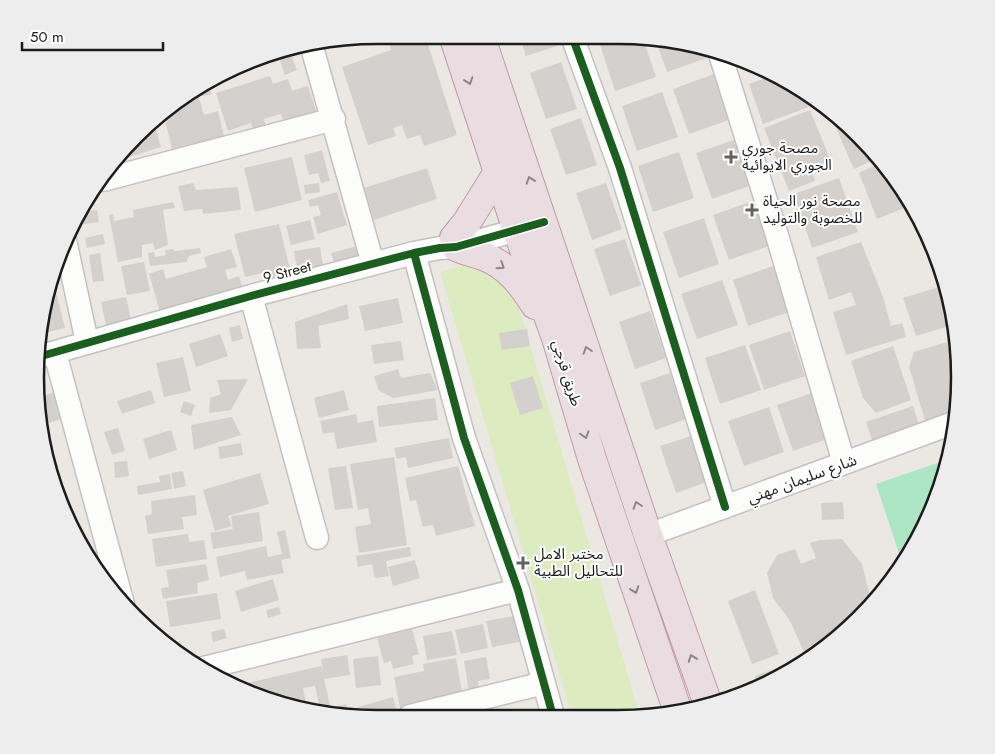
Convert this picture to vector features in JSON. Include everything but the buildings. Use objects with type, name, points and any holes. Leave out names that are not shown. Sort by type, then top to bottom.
[{"type":"highway","name":"طريق قرجي","points":[[456,44],[515,224],[556,338],[592,459],[676,705]]},
{"type":"highway","name":"طريق قرجي","points":[[483,44],[648,535],[706,698]]},
{"type":"highway","points":[[498,172],[467,222],[450,244],[484,256],[516,278],[556,338]]},
{"type":"street","points":[[575,44],[620,168],[725,507]]},
{"type":"street","points":[[313,50],[373,264]]},
{"type":"street","points":[[722,60],[776,232],[844,463]]},
{"type":"street","points":[[110,178],[334,120]]},
{"type":"street","name":"9 Street","points":[[46,355],[251,296],[450,244],[542,215]]},
{"type":"street","points":[[68,253],[86,342]]},
{"type":"street","points":[[414,253],[464,438],[518,590],[551,710]]},
{"type":"street","points":[[251,296],[317,538]]},
{"type":"street","points":[[46,355],[117,586]]},
{"type":"street","name":"شارع سليمان مهني","points":[[648,535],[947,425]]},
{"type":"street","points":[[213,668],[518,590]]},
{"type":"street","points":[[434,710],[544,683]]},
{"type":"green space","points":[[468,264],[504,279],[517,301],[638,710],[570,710],[440,272]]},
{"type":"green space","points":[[940,462],[926,505],[900,555],[876,484]]},
{"type":"cycle path","points":[[575,44],[620,168],[725,507]]},
{"type":"cycle path","points":[[44,355],[251,296],[414,253],[456,247],[544,222]]},
{"type":"cycle path","points":[[414,253],[464,438],[518,590],[551,710]]},
{"type":"place","name":"مصحة جوري الجوري الايوائية","points":[[731,157]]},
{"type":"place","name":"مصحة نور الحياة للخصوبة والتوليد","points":[[752,210]]},
{"type":"place","name":"مختبر الامل للتحاليل الطبية","points":[[523,563]]}]
